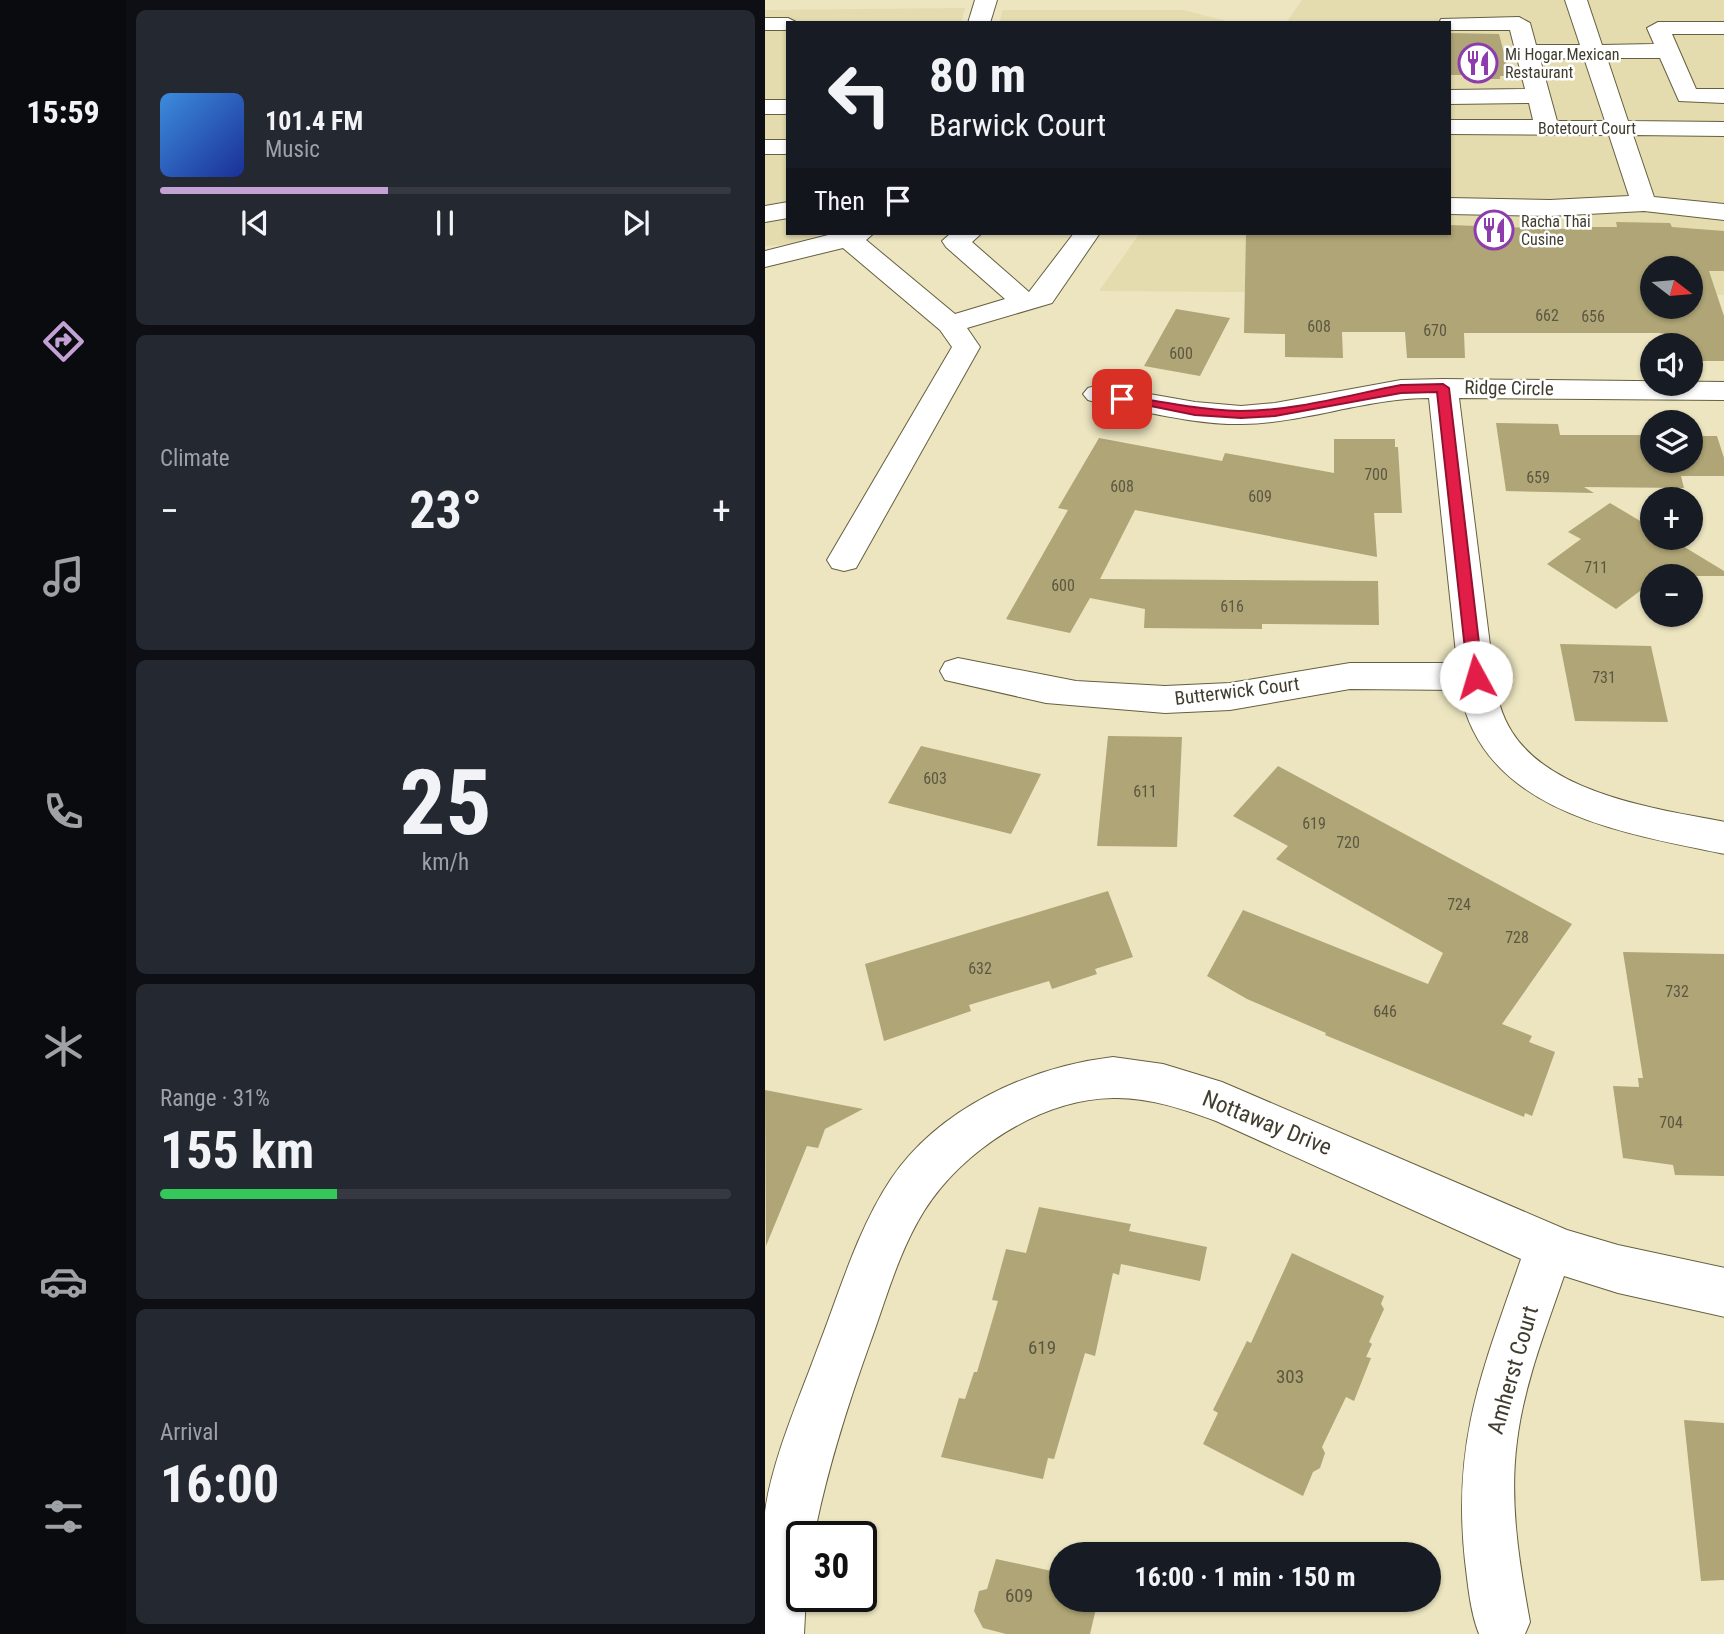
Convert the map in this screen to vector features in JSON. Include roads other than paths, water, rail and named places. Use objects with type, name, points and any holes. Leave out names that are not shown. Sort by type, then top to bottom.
[{"type":"street","points":[[980,21],[986,0]]},
{"type":"street","points":[[1576,0],[1644,203]]},
{"type":"street","points":[[1451,24],[1519,23],[1547,128]]},
{"type":"street","points":[[765,24],[786,24]]},
{"type":"street","points":[[1724,28],[1658,28],[1687,96],[1724,96]]},
{"type":"street","points":[[1527,52],[1668,51]]},
{"type":"street","points":[[1451,97],[1539,96]]},
{"type":"street","points":[[765,107],[786,107]]},
{"type":"street","name":"Botetourt Court","points":[[1451,127],[1724,129]]},
{"type":"street","points":[[765,148],[786,147]]},
{"type":"street","points":[[1451,206],[1550,208],[1644,203],[1724,212]]},
{"type":"street","points":[[765,214],[786,210]]},
{"type":"street","points":[[765,259],[854,235],[950,324],[966,347],[844,560]]},
{"type":"street","points":[[966,235],[955,241],[1024,302]]},
{"type":"street","points":[[950,324],[1043,297],[1085,235]]},
{"type":"street","points":[[1098,394],[1195,411],[1241,415],[1275,412],[1401,389],[1443,388]]},
{"type":"street","name":"Ridge Circle","points":[[1724,391],[1443,388],[1476,677],[1484,715],[1505,750],[1539,779],[1583,805],[1724,838]]},
{"type":"street","name":"Butterwick Court","points":[[958,671],[1016,686],[1089,696],[1160,701],[1262,692],[1355,676],[1476,677]]},
{"type":"street","name":"Nottaway Drive","points":[[776,1634],[777,1595],[789,1511],[849,1333],[892,1221],[916,1184],[947,1150],[981,1123],[1039,1093],[1080,1083],[1121,1078],[1142,1079],[1220,1100],[1498,1225],[1550,1245],[1614,1268],[1724,1293]]},
{"type":"street","name":"Amherst Court","points":[[1502,1622],[1494,1581],[1488,1478],[1496,1415],[1550,1245]]},
{"type":"place","name":"Mi Hogar Mexican Restaurant","points":[[1478,63]]},
{"type":"place","name":"Racha Thai Cusine","points":[[1494,230]]}]
